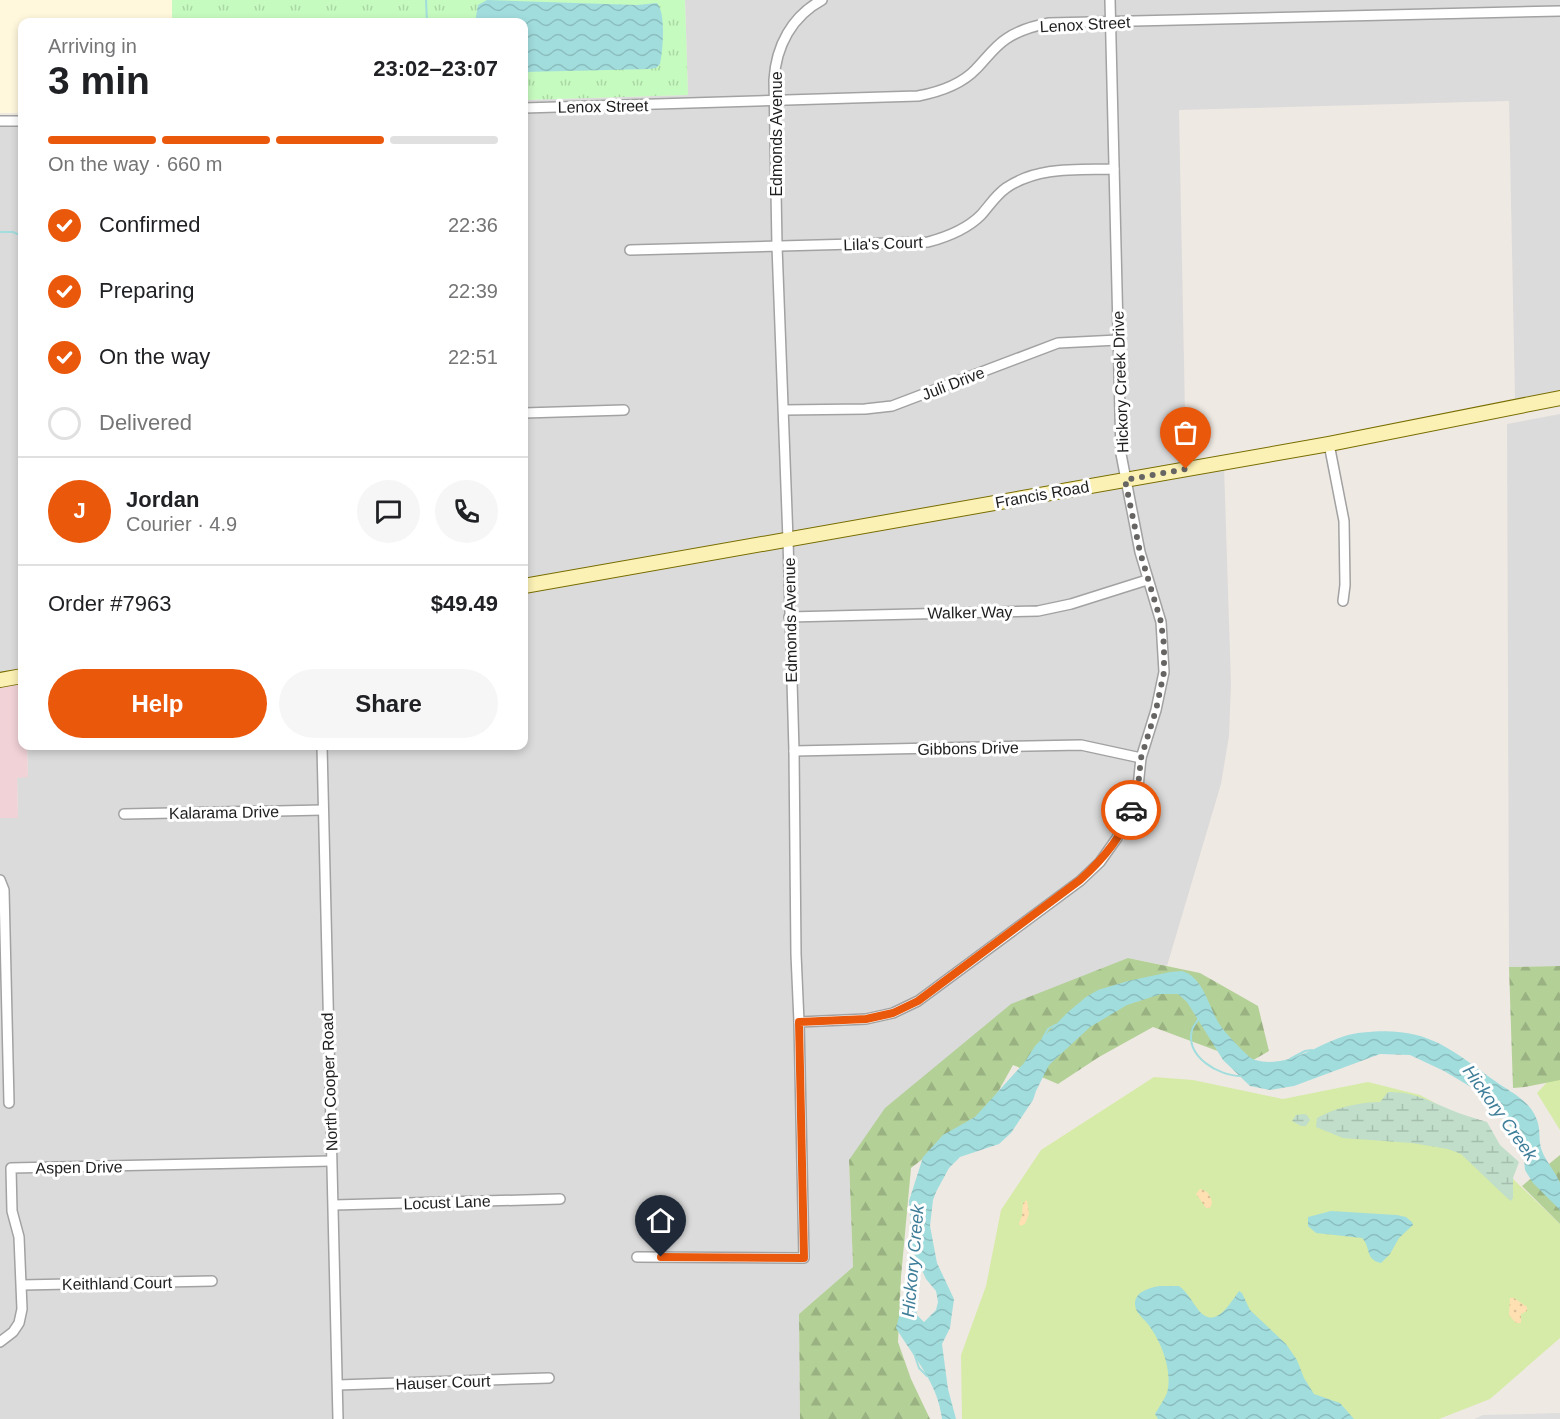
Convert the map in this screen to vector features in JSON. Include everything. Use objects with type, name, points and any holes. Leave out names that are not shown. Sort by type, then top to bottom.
[{"type":"street","name":"Edmonds Avenue","points":[[637,1257],[804,1258],[796,954],[794,752],[774,100],[775,62],[782,43],[799,17],[822,0]]},
{"type":"street","name":"Hickory Creek Drive","points":[[799,1022],[866,1019],[893,1013],[918,1001],[1080,880],[1100,862],[1128,817],[1138,787],[1141,758],[1156,710],[1164,672],[1161,622],[1147,580],[1121,454],[1110,0]]},
{"type":"street","name":"Lenox Street","points":[[528,108],[927,94],[950,87],[965,78],[999,45],[1022,30],[1049,23],[1560,11]]},
{"type":"street","points":[[0,121],[18,121]]},
{"type":"street","name":"Lila's Court","points":[[630,250],[916,243],[940,239],[979,217],[1006,188],[1028,176],[1055,170],[1114,169]]},
{"type":"street","name":"Juli Drive","points":[[784,410],[865,409],[892,406],[1058,343],[1118,340]]},
{"type":"street","name":"Francis Road","points":[[528,585],[1329,444],[1560,398]]},
{"type":"street","points":[[528,413],[624,410]]},
{"type":"street","points":[[1329,444],[1344,521],[1343,601]]},
{"type":"street","name":"Walker Way","points":[[789,617],[1038,611],[1071,604],[1147,580]]},
{"type":"street","points":[[0,680],[18,677]]},
{"type":"street","name":"Gibbons Drive","points":[[794,752],[1081,745],[1141,758]]},
{"type":"street","name":"North Cooper Road","points":[[322,750],[338,1419]]},
{"type":"street","name":"Kalarama Drive","points":[[124,814],[323,810]]},
{"type":"street","points":[[0,880],[4,891],[9,1103]]},
{"type":"street","name":"Aspen Drive","points":[[0,1341],[13,1332],[19,1323],[22,1309],[19,1237],[12,1211],[11,1168],[331,1161]]},
{"type":"street","name":"Locust Lane","points":[[334,1205],[560,1199]]},
{"type":"street","name":"Keithland Court","points":[[22,1285],[213,1281]]},
{"type":"street","name":"Hauser Court","points":[[338,1385],[549,1378]]},
{"type":"shaded area","points":[[0,0],[172,0],[172,18],[18,18],[18,113],[0,113]]},
{"type":"shaded area","points":[[685,0],[1560,0],[1560,393],[1515,401],[1509,101],[1179,110],[1186,462],[528,580],[528,100],[688,95]]},
{"type":"shaded area","points":[[18,123],[18,675],[0,678],[0,124]]},
{"type":"shaded area","points":[[1560,414],[1560,966],[1509,967],[1507,424]]},
{"type":"shaded area","points":[[1224,465],[1231,684],[1229,736],[1221,784],[1167,966],[1128,958],[849,1160],[853,1267],[799,1314],[800,1419],[340,1419],[323,750],[528,750],[528,587]]},
{"type":"shaded area","points":[[18,678],[18,750],[27,750],[28,777],[17,778],[18,818],[0,818],[0,682]]},
{"type":"shaded area","points":[[27,750],[321,750],[335,1419],[0,1419],[0,818],[18,817],[17,777],[28,777]]},
{"type":"shaded area","points":[[1560,1413],[1560,1419],[1474,1419],[1483,1415]]},
{"type":"green space","points":[[172,0],[685,0],[688,95],[528,100],[528,18],[172,18]]},
{"type":"green space","points":[[1128,958],[1200,973],[1258,1006],[1269,1051],[1243,1066],[1223,1053],[1153,1027],[1099,1057],[1058,1084],[1013,1065],[989,1108],[911,1168],[901,1277],[898,1342],[911,1379],[930,1419],[800,1419],[799,1314],[853,1267],[849,1160],[885,1108],[1011,1004]]},
{"type":"green space","points":[[1560,966],[1560,1080],[1513,1088],[1509,967]]},
{"type":"green space","points":[[1154,1077],[1193,1080],[1283,1099],[1368,1082],[1420,1095],[1467,1120],[1515,1181],[1560,1224],[1560,1338],[1490,1399],[1439,1419],[962,1419],[961,1355],[986,1286],[1001,1210],[1041,1150]]},
{"type":"green space","points":[[1560,1077],[1560,1130],[1537,1093],[1551,1078]]},
{"type":"green space","points":[[1388,1092],[1413,1095],[1487,1122],[1500,1145],[1519,1162],[1513,1178],[1511,1201],[1461,1154],[1448,1149],[1412,1143],[1343,1138],[1316,1127],[1317,1118],[1324,1114],[1347,1106],[1380,1102]]},
{"type":"green space","points":[[1304,1114],[1310,1120],[1306,1126],[1292,1121],[1296,1115]]},
{"type":"green space","points":[[1560,1155],[1560,1224],[1522,1186]]},
{"type":"sand","points":[[1200,1189],[1210,1196],[1212,1203],[1210,1208],[1206,1208],[1196,1194]]},
{"type":"sand","points":[[1027,1200],[1029,1214],[1025,1224],[1020,1226],[1023,1203]]},
{"type":"sand","points":[[1510,1298],[1514,1298],[1527,1307],[1527,1311],[1521,1314],[1521,1323],[1516,1323],[1509,1315]]},
{"type":"water","points":[[487,0],[637,5],[657,3],[663,23],[660,64],[656,68],[649,69],[528,72],[528,18],[476,18],[478,5]]},
{"type":"water","points":[[1182,971],[1196,980],[1220,1025],[1249,1057],[1255,1060],[1282,1061],[1345,1036],[1381,1031],[1400,1032],[1433,1040],[1462,1057],[1519,1097],[1534,1113],[1542,1151],[1560,1183],[1560,1210],[1533,1183],[1525,1170],[1515,1127],[1471,1087],[1444,1071],[1410,1055],[1380,1054],[1294,1086],[1270,1090],[1250,1086],[1223,1060],[1187,1002],[1178,994],[1161,994],[1127,1005],[1090,1027],[1049,1065],[1033,1100],[1011,1133],[999,1144],[960,1157],[949,1168],[936,1192],[930,1226],[937,1263],[954,1299],[950,1328],[942,1344],[948,1389],[956,1419],[942,1419],[940,1406],[930,1382],[896,1328],[902,1305],[910,1299],[915,1302],[917,1315],[924,1322],[936,1310],[938,1302],[936,1291],[926,1279],[912,1249],[909,1201],[923,1157],[943,1135],[975,1117],[1024,1063],[1035,1046],[1086,997],[1098,990],[1128,981]]},
{"type":"water","points":[[1331,1211],[1397,1215],[1406,1217],[1413,1225],[1399,1238],[1390,1254],[1381,1263],[1370,1256],[1362,1238],[1316,1233],[1308,1226],[1308,1217]]},
{"type":"water","points":[[1159,1286],[1179,1286],[1203,1315],[1209,1317],[1221,1314],[1239,1291],[1242,1293],[1250,1310],[1286,1344],[1314,1394],[1340,1403],[1354,1419],[1158,1419],[1155,1414],[1167,1393],[1167,1366],[1157,1338],[1137,1312],[1135,1304],[1140,1293]]},
{"type":"waterway","points":[[426,0],[427,18]]},
{"type":"waterway","points":[[0,232],[18,234]]},
{"type":"waterway","name":"Hickory Creek","points":[[1199,1018],[1193,1028],[1191,1040],[1199,1056],[1214,1069],[1241,1076]]},
{"type":"waterway","name":"Hickory Creek","points":[[1043,1038],[1048,1029],[1055,1025]]},
{"type":"waterway","name":"Hickory Creek","points":[[1290,1059],[1312,1050]]},
{"type":"waterway","name":"Hickory Creek","points":[[1506,1118],[1516,1133]]},
{"type":"waterway","name":"Hickory Creek","points":[[906,1304],[911,1247]]},
{"type":"waterway","name":"Hickory Creek","points":[[914,1353],[919,1368],[927,1376]]},
{"type":"way so far","points":[[1131,810],[1138,787],[1141,758],[1156,710],[1164,672],[1164,645],[1161,622],[1147,580],[1125,480],[1186,469]]},
{"type":"route","points":[[661,1257],[804,1258],[799,1022],[866,1019],[893,1013],[918,1001],[1080,880],[1100,862],[1117,838],[1131,810]]}]
